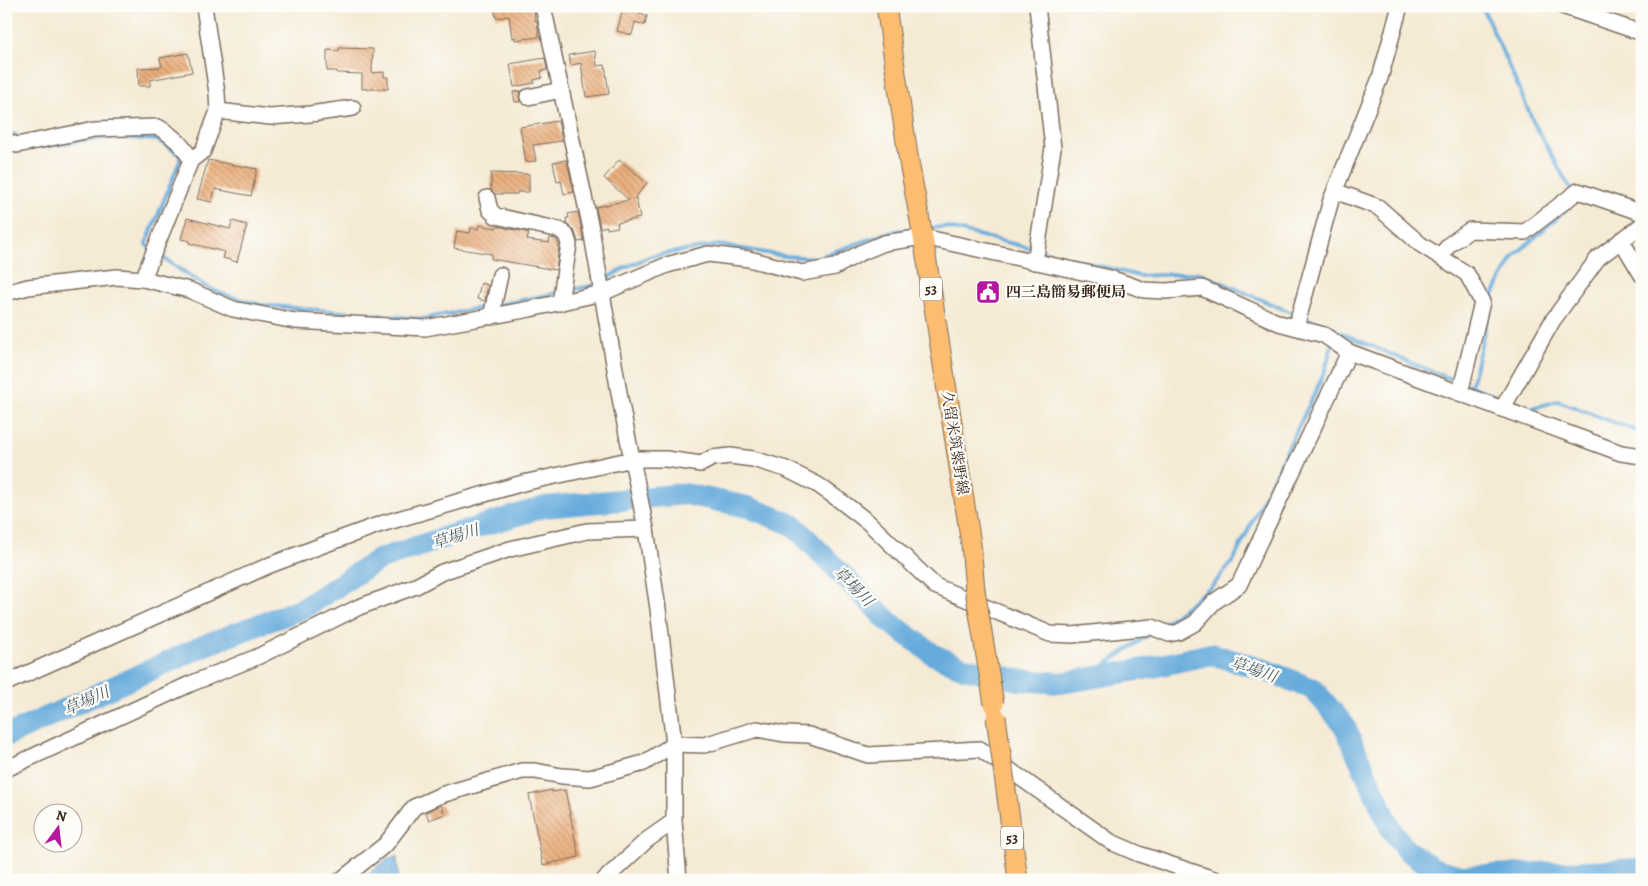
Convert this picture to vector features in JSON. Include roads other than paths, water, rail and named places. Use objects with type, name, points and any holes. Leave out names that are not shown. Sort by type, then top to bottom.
[{"type":"main road","name":"久留米筑紫野線","points":[[886,6],[909,162],[923,237],[971,544],[975,590],[995,711],[1018,880]]},
{"type":"street","points":[[143,278],[191,160],[203,151],[210,137],[218,111],[204,6]]},
{"type":"street","points":[[543,6],[591,229],[621,404],[646,527],[674,744],[674,821],[679,880]]},
{"type":"street","points":[[1035,262],[1053,148],[1037,6]]},
{"type":"street","points":[[1296,327],[1331,200],[1380,78],[1400,6]]},
{"type":"street","points":[[1562,6],[1642,33]]},
{"type":"street","points":[[528,97],[562,90]]},
{"type":"street","points":[[218,111],[270,117],[353,108]]},
{"type":"street","points":[[6,141],[17,145],[95,129],[158,127],[186,150],[191,160]]},
{"type":"street","points":[[1335,191],[1378,207],[1420,244],[1467,274],[1482,302],[1460,393]]},
{"type":"street","points":[[1440,256],[1450,244],[1470,230],[1525,232],[1578,191],[1642,213]]},
{"type":"street","points":[[487,198],[490,210],[496,216],[560,230],[566,235],[568,244],[560,303]]},
{"type":"street","points":[[1502,409],[1553,320],[1598,258],[1642,225]]},
{"type":"street","points":[[6,293],[28,287],[89,280],[117,277],[143,278],[189,290],[234,309],[295,321],[425,328],[490,317],[602,293],[667,265],[708,254],[749,259],[802,273],[835,267],[860,253],[884,243],[923,237],[1110,278],[1144,290],[1166,291],[1202,288],[1279,324],[1324,335],[1349,352],[1621,452],[1642,456]]},
{"type":"street","points":[[1621,240],[1642,275]]},
{"type":"street","points":[[490,317],[500,274]]},
{"type":"street","points":[[6,684],[270,565],[381,524],[524,482],[634,462],[666,459],[702,464],[712,458],[730,456],[786,469],[818,485],[868,522],[935,586],[1050,634],[1072,635],[1152,627],[1169,634],[1179,632],[1195,623],[1214,602],[1239,585],[1349,352]]},
{"type":"street","points":[[6,769],[190,684],[257,657],[359,607],[416,586],[442,572],[510,549],[587,531],[646,527]]},
{"type":"street","points":[[341,880],[386,844],[414,807],[432,799],[522,771],[590,778],[644,763],[674,744],[704,745],[757,728],[784,734],[809,734],[868,755],[980,749],[1111,842],[1139,854],[1218,880]]},
{"type":"street","points":[[604,880],[647,840],[674,821]]},
{"type":"water","points":[[397,856],[399,880],[359,880],[389,858]]},
{"type":"waterway","points":[[1482,6],[1535,125],[1572,192]]},
{"type":"waterway","points":[[6,132],[16,135],[20,140]]},
{"type":"waterway","points":[[42,147],[116,137],[158,140],[180,155],[180,161],[146,244],[150,248]]},
{"type":"waterway","points":[[1471,386],[1493,295],[1514,256],[1571,205]]},
{"type":"waterway","points":[[926,228],[945,227],[1034,249]]},
{"type":"waterway","points":[[604,280],[624,268],[651,256],[719,245],[784,256],[817,258],[884,234],[900,230],[917,229]]},
{"type":"waterway","points":[[1041,251],[1139,276],[1199,273],[1295,314]]},
{"type":"waterway","points":[[157,254],[205,286],[222,294],[261,305],[422,319],[490,306]]},
{"type":"waterway","points":[[566,291],[596,285]]},
{"type":"waterway","points":[[497,305],[557,293]]},
{"type":"waterway","points":[[1302,316],[1459,382]]},
{"type":"waterway","points":[[1161,626],[1213,585],[1233,561],[1315,393],[1325,370],[1332,345]]},
{"type":"waterway","points":[[1466,384],[1503,399]]},
{"type":"waterway","points":[[1510,402],[1528,409],[1558,401],[1642,433]]},
{"type":"waterway","name":"草場川","points":[[6,736],[205,645],[303,608],[378,560],[544,507],[685,494],[748,507],[793,525],[888,621],[934,655],[964,668],[1019,680],[1061,683],[1144,669],[1211,654],[1265,670],[1313,689],[1344,725],[1391,829],[1405,849],[1433,868],[1461,876],[1642,869]]},
{"type":"waterway","points":[[1087,678],[1151,633]]},
{"type":"place","name":"四三島簡易郵便局","points":[[988,292]]}]
